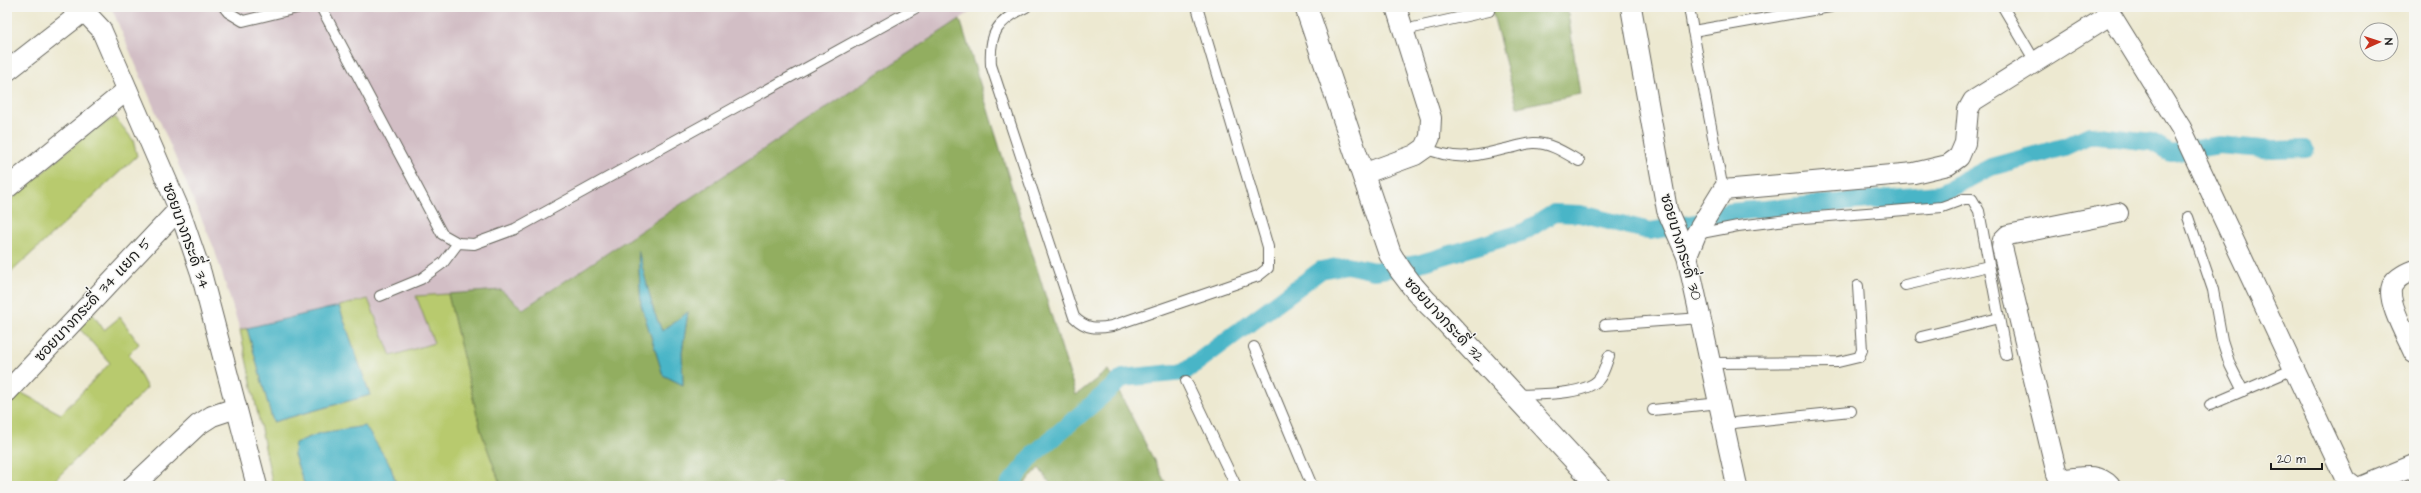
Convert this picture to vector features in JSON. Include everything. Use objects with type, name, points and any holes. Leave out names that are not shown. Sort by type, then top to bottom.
[{"type":"street","name":"ซอยบางกระดี่ 32","points":[[1306,7],[1390,254],[1418,295],[1598,486]]},
{"type":"street","points":[[1363,174],[1415,155],[1425,148],[1430,137],[1430,118],[1396,7]]},
{"type":"street","name":"ซอยบางกระดี่ 30","points":[[1631,7],[1668,214],[1687,256],[1737,486]]},
{"type":"street","points":[[7,70],[78,9]]},
{"type":"street","name":"ซอยบางกระดี่ 34","points":[[78,9],[100,29],[178,209],[201,273],[257,486]]},
{"type":"street","points":[[1687,256],[1709,212],[1914,173],[1948,165],[1959,157],[1962,150],[1968,110],[1973,101],[2036,63],[2108,11],[2180,128],[2346,480],[2354,486]]},
{"type":"street","points":[[7,188],[127,90]]},
{"type":"street","name":"ซอยบางกระดี่ 34 แยก 5","points":[[7,392],[178,209]]},
{"type":"street","points":[[2110,486],[2097,477],[2087,476],[2062,483],[2057,474],[2050,451],[2002,247],[2003,240],[2008,235],[2118,213]]},
{"type":"street","points":[[2414,270],[2397,279],[2392,287],[2391,295],[2398,317],[2414,353]]},
{"type":"street","points":[[133,486],[198,425],[212,416],[236,408]]},
{"type":"street","points":[[2363,486],[2414,465]]},
{"type":"lane","points":[[224,7],[228,12],[243,21],[301,7]]},
{"type":"lane","points":[[321,7],[442,234],[458,243],[474,244],[515,229],[917,7]]},
{"type":"lane","points":[[1026,7],[1008,16],[994,32],[990,49],[991,65],[1074,316],[1083,325],[1097,329],[1112,326],[1258,276],[1268,268],[1268,247],[1197,7]]},
{"type":"lane","points":[[1688,7],[1693,31],[1709,212],[1738,226],[1804,218],[1942,207],[1964,199],[1972,199],[1979,211],[2006,354]]},
{"type":"lane","points":[[1693,31],[1830,7]]},
{"type":"lane","points":[[2003,7],[2036,63]]},
{"type":"lane","points":[[1404,30],[1489,11]]},
{"type":"lane","points":[[1425,148],[1442,155],[1456,158],[1473,157],[1533,143],[1559,149],[1579,161]]},
{"type":"lane","points":[[2188,217],[2213,290],[2222,340],[2230,365],[2243,391]]},
{"type":"lane","points":[[380,296],[421,280],[443,263],[458,243]]},
{"type":"lane","points":[[1905,285],[1989,266]]},
{"type":"lane","points":[[1711,363],[1838,362],[1859,357],[1862,350],[1858,286]]},
{"type":"lane","points":[[1605,324],[1701,318]]},
{"type":"lane","points":[[1921,337],[1999,318]]},
{"type":"lane","points":[[1254,347],[1312,486]]},
{"type":"lane","points":[[1514,396],[1570,392],[1588,387],[1599,380],[1609,356]]},
{"type":"lane","points":[[2210,405],[2294,369]]},
{"type":"lane","points":[[1186,381],[1236,486]]},
{"type":"lane","points":[[1653,410],[1720,403]]},
{"type":"lane","points":[[1724,424],[1850,411]]},
{"type":"shaded area","points":[[111,7],[978,7],[522,309],[501,290],[416,296],[434,343],[391,356],[368,299],[240,330],[214,248]]},
{"type":"green space","points":[[1491,7],[1567,7],[1580,94],[1517,107]]},
{"type":"green space","points":[[960,19],[1076,395],[1108,370],[1167,486],[1052,486],[1039,468],[1022,486],[782,486],[780,482],[768,486],[501,486],[481,431],[448,294],[501,290],[523,309]],"holes":[[[638,253],[654,312],[662,331],[688,312],[682,352],[683,385],[663,375],[641,304]]]},
{"type":"green space","points":[[115,117],[133,140],[137,156],[7,276],[7,203],[85,136]]},
{"type":"green space","points":[[448,294],[481,431],[501,486],[397,486],[390,465],[294,455],[305,486],[273,486],[240,330],[247,328],[273,422],[370,395],[339,306],[368,299],[391,356],[434,343],[416,296]]},
{"type":"green space","points":[[92,313],[104,330],[120,317],[139,344],[129,354],[147,388],[49,486],[7,486],[7,406],[20,392],[61,414],[110,363],[79,328]]},
{"type":"water","points":[[638,250],[654,312],[662,331],[688,312],[682,352],[683,385],[663,375],[641,304]]},
{"type":"water","points":[[339,306],[370,395],[273,422],[247,328]]},
{"type":"water","points":[[365,426],[390,465],[397,486],[305,486],[294,455],[295,443],[320,433]]},
{"type":"waterway","points":[[1008,486],[1035,453],[1123,378],[1184,372],[1321,270],[1347,265],[1374,271],[1417,264],[1524,232],[1554,213],[1580,214],[1650,231],[1706,221],[1730,212],[1939,194],[1991,167],[2064,147],[2090,135],[2152,142],[2171,153],[2219,145],[2273,150],[2305,149]]}]
